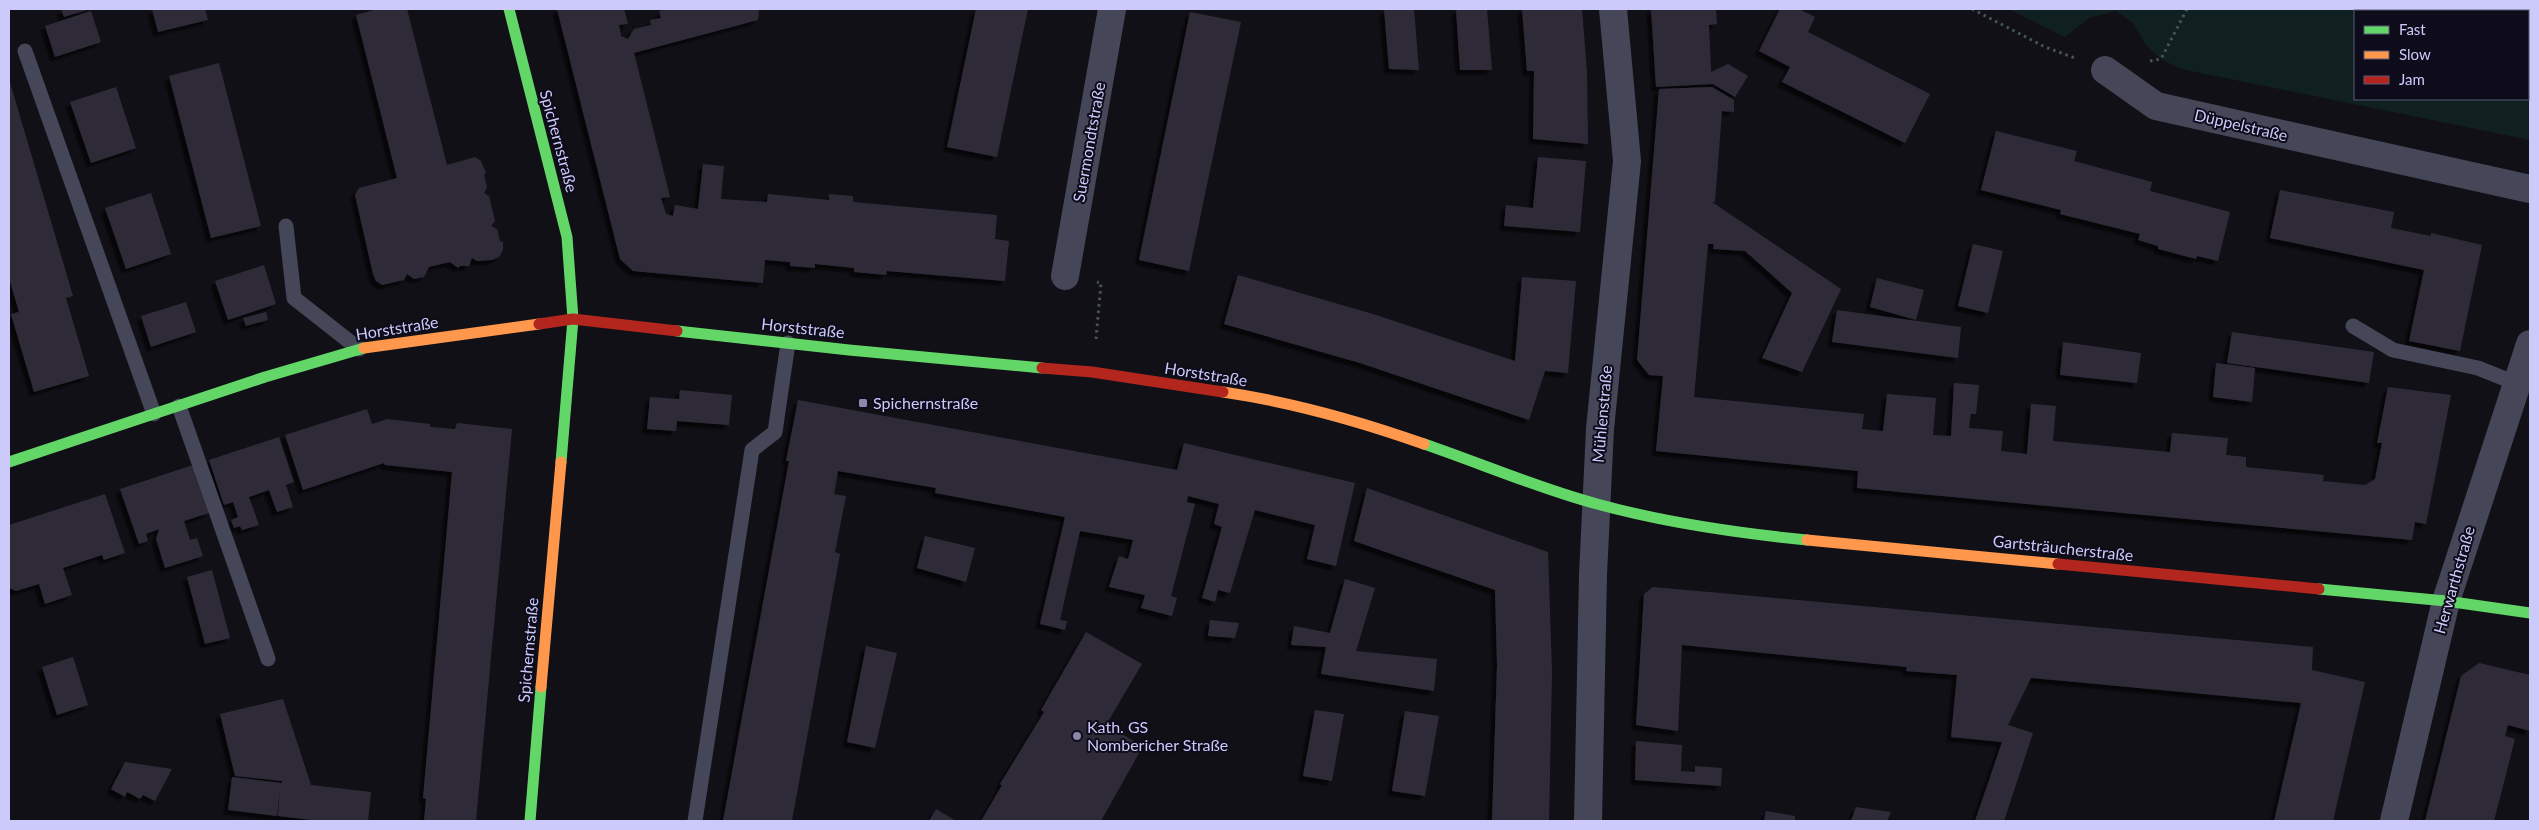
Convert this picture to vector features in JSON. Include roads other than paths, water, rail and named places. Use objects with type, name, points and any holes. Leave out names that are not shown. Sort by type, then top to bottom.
[{"type":"street","name":"Spichernstraße","points":[[509,9],[567,237],[573,319],[530,821]]},
{"type":"street","name":"Suermondtstraße","points":[[1065,276],[1112,9]]},
{"type":"street","name":"Mühlenstraße","points":[[1588,821],[1595,504],[1600,429],[1627,161],[1613,9]]},
{"type":"street","name":"Düppelstraße","points":[[2105,70],[2156,106],[2530,189]]},
{"type":"street","name":"Horststraße","points":[[9,462],[359,349],[573,319],[788,343],[1092,372],[1249,396],[1382,430],[1595,504]]},
{"type":"street","name":"Herwarthstraße","points":[[2394,821],[2446,602],[2530,344]]},
{"type":"street","name":"Gartsträucherstraße","points":[[1595,504],[1665,521],[1732,533],[2446,602],[2530,613]]},
{"type":"lane","points":[[25,52],[154,414]]},
{"type":"lane","points":[[286,226],[294,298],[359,349]]},
{"type":"lane","points":[[2353,326],[2393,350],[2478,368],[2518,384]]},
{"type":"lane","points":[[695,821],[752,450],[775,432],[788,343]]},
{"type":"lane","points":[[179,406],[268,660]]},
{"type":"place","name":"Spichernstraße","points":[[863,403]]},
{"type":"place","name":"Kath. GS Nombericher Straße","points":[[1077,736]]}]
